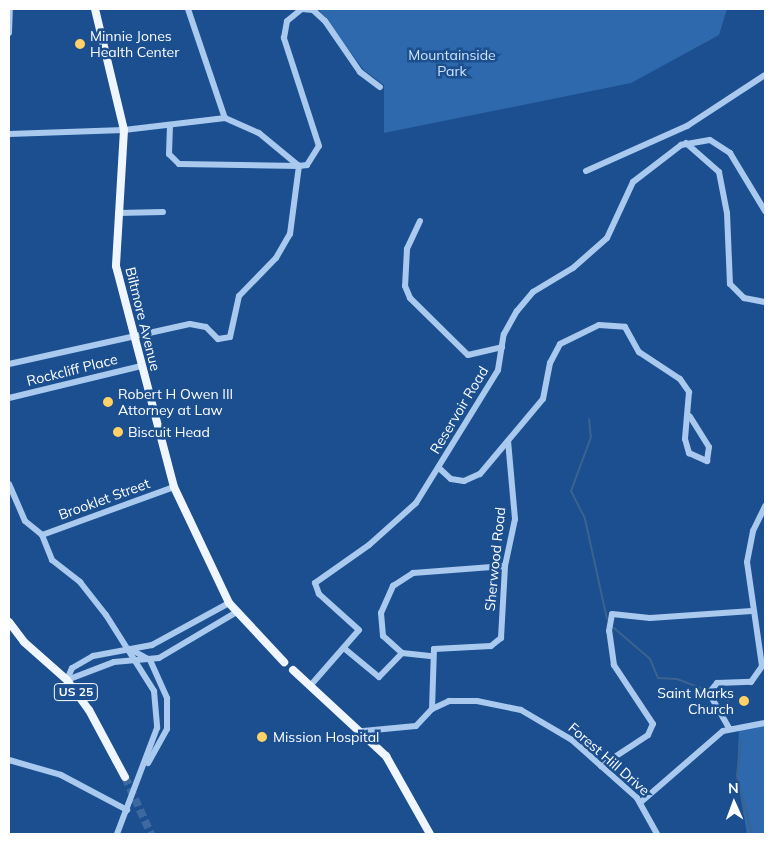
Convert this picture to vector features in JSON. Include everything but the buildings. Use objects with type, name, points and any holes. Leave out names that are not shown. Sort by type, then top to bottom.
[{"type":"main road","name":"Biltmore Avenue","points":[[95,9],[124,130],[116,266],[174,487],[235,613],[284,662]]},
{"type":"main road","name":"US 25","points":[[9,622],[24,642],[67,680],[89,710],[125,777]]},
{"type":"main road","points":[[293,670],[363,731],[398,772],[430,834]]},
{"type":"street","points":[[9,33],[10,9]]},
{"type":"street","points":[[188,9],[225,118]]},
{"type":"street","points":[[170,126],[169,154],[179,164],[299,166],[312,162],[318,146],[284,38],[291,14],[313,10],[360,72],[380,87]]},
{"type":"street","points":[[586,171],[687,126],[765,75]]},
{"type":"street","points":[[9,134],[124,130],[225,118],[259,133],[299,166]]},
{"type":"street","points":[[686,142],[705,139],[724,147],[747,176],[765,211]]},
{"type":"street","points":[[686,142],[719,172],[727,213],[730,284],[744,298],[765,302]]},
{"type":"street","name":"Reservoir Road","points":[[345,649],[358,630],[319,594],[315,583],[400,521],[439,468],[498,370],[502,347],[517,311],[533,292],[573,268],[607,238],[626,190],[686,142]]},
{"type":"street","points":[[9,364],[196,324],[213,337],[230,337],[240,296],[276,258],[290,234],[299,166]]},
{"type":"street","points":[[118,213],[163,212]]},
{"type":"street","points":[[420,221],[407,248],[405,286],[410,298],[468,354],[502,347]]},
{"type":"street","points":[[439,468],[451,479],[464,480],[480,474],[543,399],[550,362],[560,344],[614,323],[625,327],[639,352],[680,379],[689,392],[690,416],[685,439],[689,453],[707,461],[710,447],[690,416]]},
{"type":"street","name":"Rockcliff Place","points":[[9,398],[141,366]]},
{"type":"street","name":"Sherwood Road","points":[[430,656],[439,647],[491,646],[498,642],[506,566],[515,519],[508,441]]},
{"type":"street","points":[[9,484],[25,522],[42,534],[52,560],[80,582],[129,649],[154,691],[158,710],[148,762],[118,834]]},
{"type":"street","name":"Brooklet Street","points":[[42,534],[174,487]]},
{"type":"street","points":[[729,728],[710,689],[718,683],[746,684],[760,671],[752,611],[747,548],[765,506]]},
{"type":"street","points":[[432,709],[430,656],[402,653],[387,643],[381,628],[384,603],[399,579],[413,573],[506,566]]},
{"type":"street","points":[[67,680],[72,668],[93,656],[152,645],[229,603]]},
{"type":"street","points":[[601,766],[648,734],[653,724],[614,665],[609,631],[612,614],[650,618],[752,611]]},
{"type":"street","points":[[67,680],[109,663],[150,660],[235,613]]},
{"type":"street","points":[[129,649],[150,660],[164,689],[168,714],[160,748],[148,762]]},
{"type":"street","points":[[310,686],[345,649],[379,677],[402,653]]},
{"type":"street","name":"Forest Hill Drive","points":[[363,731],[416,726],[432,709],[464,700],[521,710],[568,738],[641,802],[657,834]]},
{"type":"street","points":[[641,802],[729,728],[765,723]]},
{"type":"street","points":[[9,760],[61,775],[127,810]]},
{"type":"green space","name":"Mountainside Park","points":[[318,9],[727,9],[719,35],[631,83],[384,133],[384,85],[364,70]]},
{"type":"green space","points":[[765,723],[765,834],[747,834],[737,776],[739,726]]},
{"type":"waterway","points":[[589,419],[591,437],[571,491],[585,519],[607,619]]},
{"type":"waterway","points":[[614,628],[650,659],[658,678],[677,679],[703,689]]},
{"type":"waterway","points":[[716,692],[727,699],[733,713]]},
{"type":"waterway","points":[[741,742],[737,776],[752,834]]},
{"type":"tunnel","points":[[125,777],[151,834]]},
{"type":"place","name":"Minnie Jones Health Center","points":[[80,44]]},
{"type":"place","name":"Robert H Owen III Attorney at Law","points":[[108,402]]},
{"type":"place","name":"Biscuit Head","points":[[118,432]]},
{"type":"place","name":"Saint Marks Church","points":[[744,701]]},
{"type":"place","name":"Mission Hospital","points":[[262,737]]}]
